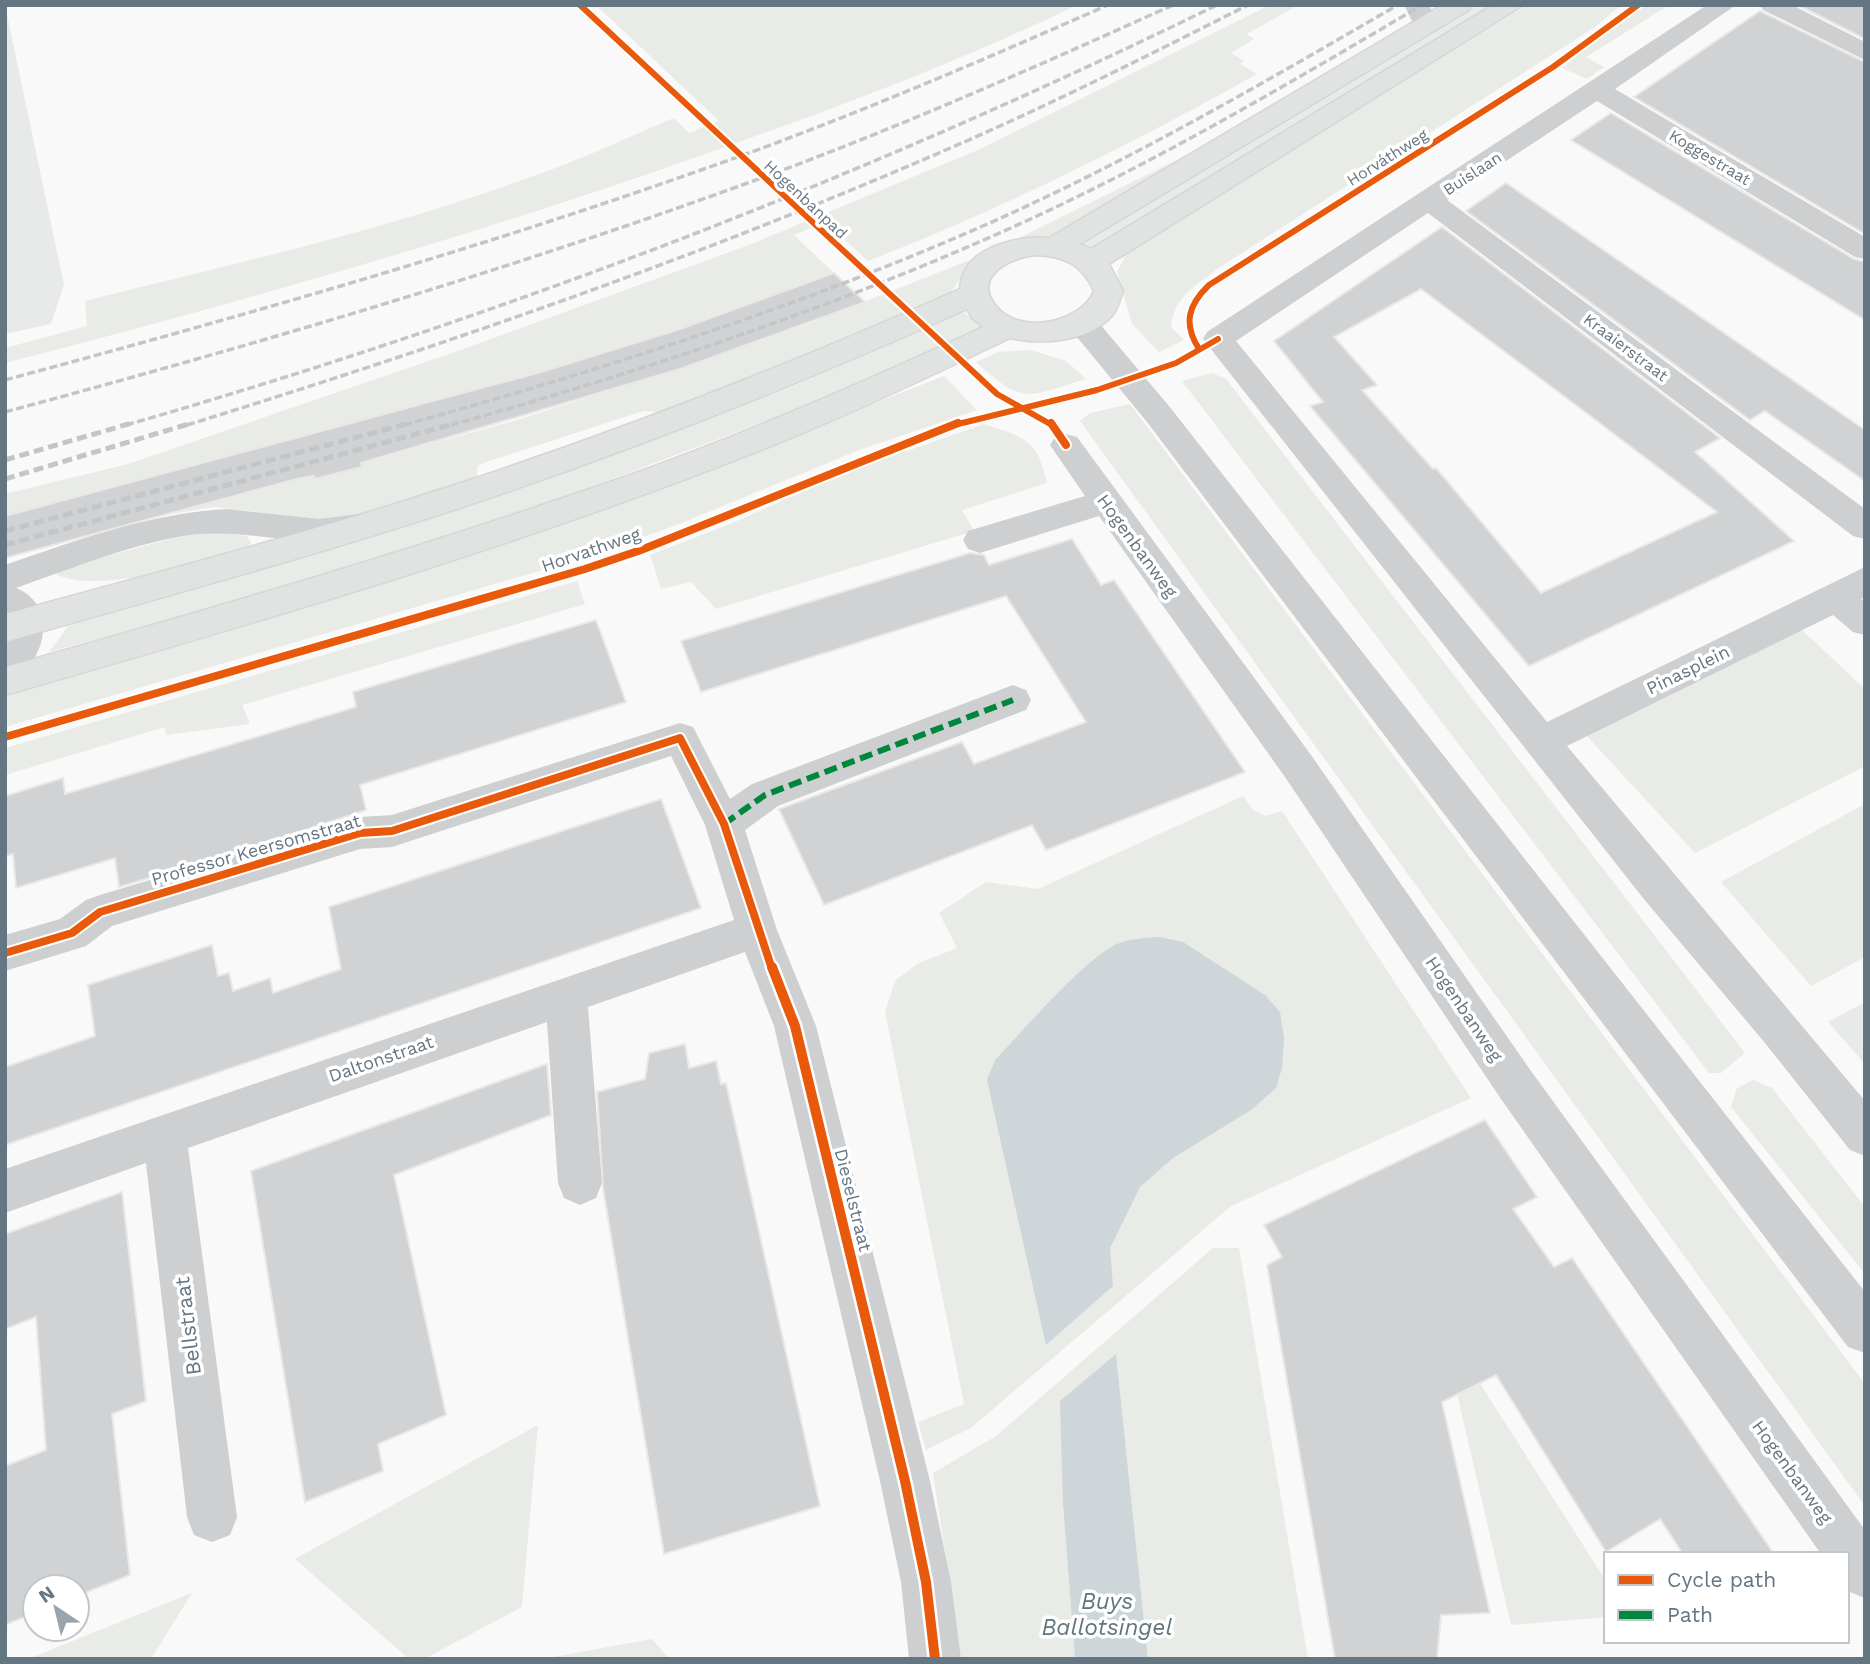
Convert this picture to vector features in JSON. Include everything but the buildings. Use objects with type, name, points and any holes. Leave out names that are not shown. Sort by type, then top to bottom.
[{"type":"main road","points":[[1054,247],[1421,15],[1460,5]]},
{"type":"main road","points":[[1091,262],[1511,5]]},
{"type":"main road","points":[[1054,247],[1091,262],[1105,280],[1106,299],[1094,317],[1083,324],[1047,333],[1009,327],[989,316],[974,294],[976,275],[992,258],[1016,248],[1054,247]]},
{"type":"main road","points":[[13,616],[379,522],[746,394],[848,352],[974,294]]},
{"type":"main road","points":[[5,681],[308,595],[593,500],[831,410],[1009,327]]},
{"type":"street","name":"Buislaan","points":[[1541,742],[1218,339],[1724,5]]},
{"type":"street","points":[[1772,5],[1865,52]]},
{"type":"street","name":"Koggestraat","points":[[1598,90],[1865,250]]},
{"type":"street","name":"Kraaierstraat","points":[[1430,201],[1865,527]]},
{"type":"street","points":[[1083,324],[1158,414],[1865,1330]]},
{"type":"street","name":"Hogenbanweg","points":[[1066,445],[1104,502],[1298,766],[1516,1085],[1865,1573]]},
{"type":"street","points":[[981,540],[1104,502]]},
{"type":"street","points":[[5,579],[82,551],[189,523],[228,521],[319,531],[379,522]]},
{"type":"street","name":"Pinasplein","points":[[1541,742],[1850,589],[1865,622]]},
{"type":"street","points":[[5,668],[27,638],[13,616]]},
{"type":"street","points":[[724,824],[765,795],[1013,700]]},
{"type":"street","name":"Dieselstraat","points":[[680,738],[724,824],[757,930],[795,1026],[905,1481],[926,1582],[935,1659]]},
{"type":"street","name":"Professor Keersomstraat","points":[[5,953],[72,933],[100,912],[360,833],[393,831],[680,738]]},
{"type":"street","points":[[1541,742],[1865,1135]]},
{"type":"street","name":"Daltonstraat","points":[[5,1191],[757,930]]},
{"type":"street","points":[[566,995],[580,1183]]},
{"type":"street","name":"Bellstraat","points":[[165,1135],[212,1517]]},
{"type":"shaded area","points":[[5,5],[64,285],[51,324],[5,334]]},
{"type":"shaded area","points":[[596,5],[1077,5],[986,46],[848,102],[621,183],[359,266],[5,363],[5,348],[87,326],[85,301],[312,244],[425,212],[554,169],[674,118],[689,133],[719,121]]},
{"type":"shaded area","points":[[1270,5],[1298,5],[1247,34],[1254,39],[1231,53],[1244,61],[1240,64],[1257,74],[1066,174],[918,241],[868,261],[825,222],[794,235],[834,273],[733,310],[527,376],[423,406],[5,516],[5,494],[128,464],[458,351],[749,245],[978,150]]},
{"type":"shaded area","points":[[1477,5],[1494,5],[1090,250],[1078,245]]},
{"type":"shaded area","points":[[1527,5],[1621,5],[1595,27],[1203,280],[1181,300],[1173,317],[1171,327],[1184,340],[1159,352],[1132,324],[1117,272],[1130,247]]},
{"type":"shaded area","points":[[1641,5],[1669,5],[1586,57],[1604,67],[1587,79],[1562,68]]},
{"type":"shaded area","points":[[1203,147],[1056,235],[1015,240]]},
{"type":"shaded area","points":[[975,258],[949,295],[673,413],[643,411],[483,463],[478,466],[476,482],[352,520],[322,520],[214,507],[171,514],[297,479],[314,476],[315,479],[362,467],[361,463],[517,420],[806,325]]},
{"type":"shaded area","points":[[963,311],[981,328],[843,392],[543,505],[322,578],[49,652],[71,622],[417,520],[586,464],[804,382]]},
{"type":"shaded area","points":[[1031,350],[1066,361],[1086,379],[1026,394],[1005,386],[976,362],[998,352]]},
{"type":"shaded area","points":[[1212,373],[1226,379],[1745,1053],[1721,1073],[1709,1073],[1182,381]]},
{"type":"shaded area","points":[[944,376],[977,410],[859,450],[679,524],[584,558],[5,727],[5,690],[836,418]]},
{"type":"shaded area","points":[[1130,404],[1865,1384],[1865,1506],[1080,421],[1090,413]]},
{"type":"shaded area","points":[[984,424],[1027,442],[1039,457],[1047,483],[962,510],[974,531],[716,609],[691,582],[661,589],[650,555],[730,524],[850,471]]},
{"type":"shaded area","points":[[209,532],[247,536],[251,543],[244,551],[149,575],[96,581],[74,580],[56,574],[63,568],[174,538]]},
{"type":"shaded area","points":[[577,581],[585,604],[242,705],[250,724],[166,735],[165,727],[5,775],[5,748]]},
{"type":"shaded area","points":[[1801,629],[1865,689],[1865,766],[1695,853],[1583,732]]},
{"type":"shaded area","points":[[1243,796],[1253,810],[1266,816],[1282,811],[1471,1098],[1231,1206],[971,1428],[926,1450],[918,1422],[964,1404],[885,1012],[895,981],[917,964],[957,948],[939,913],[986,882],[1038,889]]},
{"type":"shaded area","points":[[1865,804],[1865,957],[1811,986],[1721,882]]},
{"type":"shaded area","points":[[1865,1002],[1865,1064],[1828,1022]]},
{"type":"shaded area","points":[[1753,1080],[1772,1088],[1865,1207],[1865,1274],[1731,1107],[1737,1088]]},
{"type":"shaded area","points":[[1213,1248],[1239,1248],[1308,1659],[1148,1659],[1116,1354],[1063,1504],[1075,1659],[961,1659],[933,1473],[996,1436]]},
{"type":"shaded area","points":[[1449,1360],[1467,1363],[1604,1578],[1604,1617],[1511,1625]]},
{"type":"shaded area","points":[[538,1425],[522,1607],[424,1659],[409,1659],[295,1559]]},
{"type":"shaded area","points":[[192,1593],[151,1659],[28,1659],[68,1643],[91,1643],[91,1634]]},
{"type":"shaded area","points":[[652,1639],[669,1659],[553,1659],[553,1657]]},
{"type":"water","points":[[1160,937],[1183,942],[1265,995],[1280,1012],[1284,1038],[1282,1068],[1276,1088],[1251,1110],[1173,1158],[1140,1187],[1110,1248],[1113,1286],[1046,1345],[987,1080],[995,1060],[1054,997],[1103,952],[1133,939]]},
{"type":"water","name":"Buys Ballotsingel","points":[[1116,1354],[1148,1659],[1075,1659],[1063,1504],[1060,1401]]},
{"type":"railway","points":[[5,380],[355,282],[615,200],[753,152],[855,112],[1108,5]]},
{"type":"railway","points":[[5,412],[376,306],[651,217],[797,165],[906,122],[1173,5]]},
{"type":"railway","points":[[126,425],[407,338],[681,239],[950,128],[1217,5]]},
{"type":"railway","points":[[187,425],[571,298],[855,189],[986,132],[1248,5]]},
{"type":"railway","points":[[404,425],[698,336],[843,284],[914,255],[1091,175],[1246,92],[1398,5]]},
{"type":"railway","points":[[451,425],[726,340],[862,290],[995,235],[1158,155],[1265,97],[1422,5]]},
{"type":"railway","points":[[5,460],[132,423]]},
{"type":"railway","points":[[5,479],[192,423]]},
{"type":"railway","points":[[5,531],[410,423]]},
{"type":"railway","points":[[5,545],[457,423]]},
{"type":"marked path","points":[[724,824],[765,795],[1013,700]]},
{"type":"cycle path","name":"Hogenbanpad","points":[[580,5],[997,394],[1029,414],[1050,422],[1066,445]]},
{"type":"cycle path","name":"Horváthweg","points":[[1199,349],[1189,331],[1189,315],[1195,300],[1209,285],[1553,67],[1638,5]]},
{"type":"cycle path","name":"Horvathweg","points":[[5,737],[585,569],[641,550],[964,421],[1097,390],[1176,363],[1218,339]]},
{"type":"cycle path","points":[[5,953],[72,933],[100,912],[360,833],[392,831],[680,738],[724,824],[757,930],[795,1026],[905,1481],[926,1582],[935,1659]]}]
